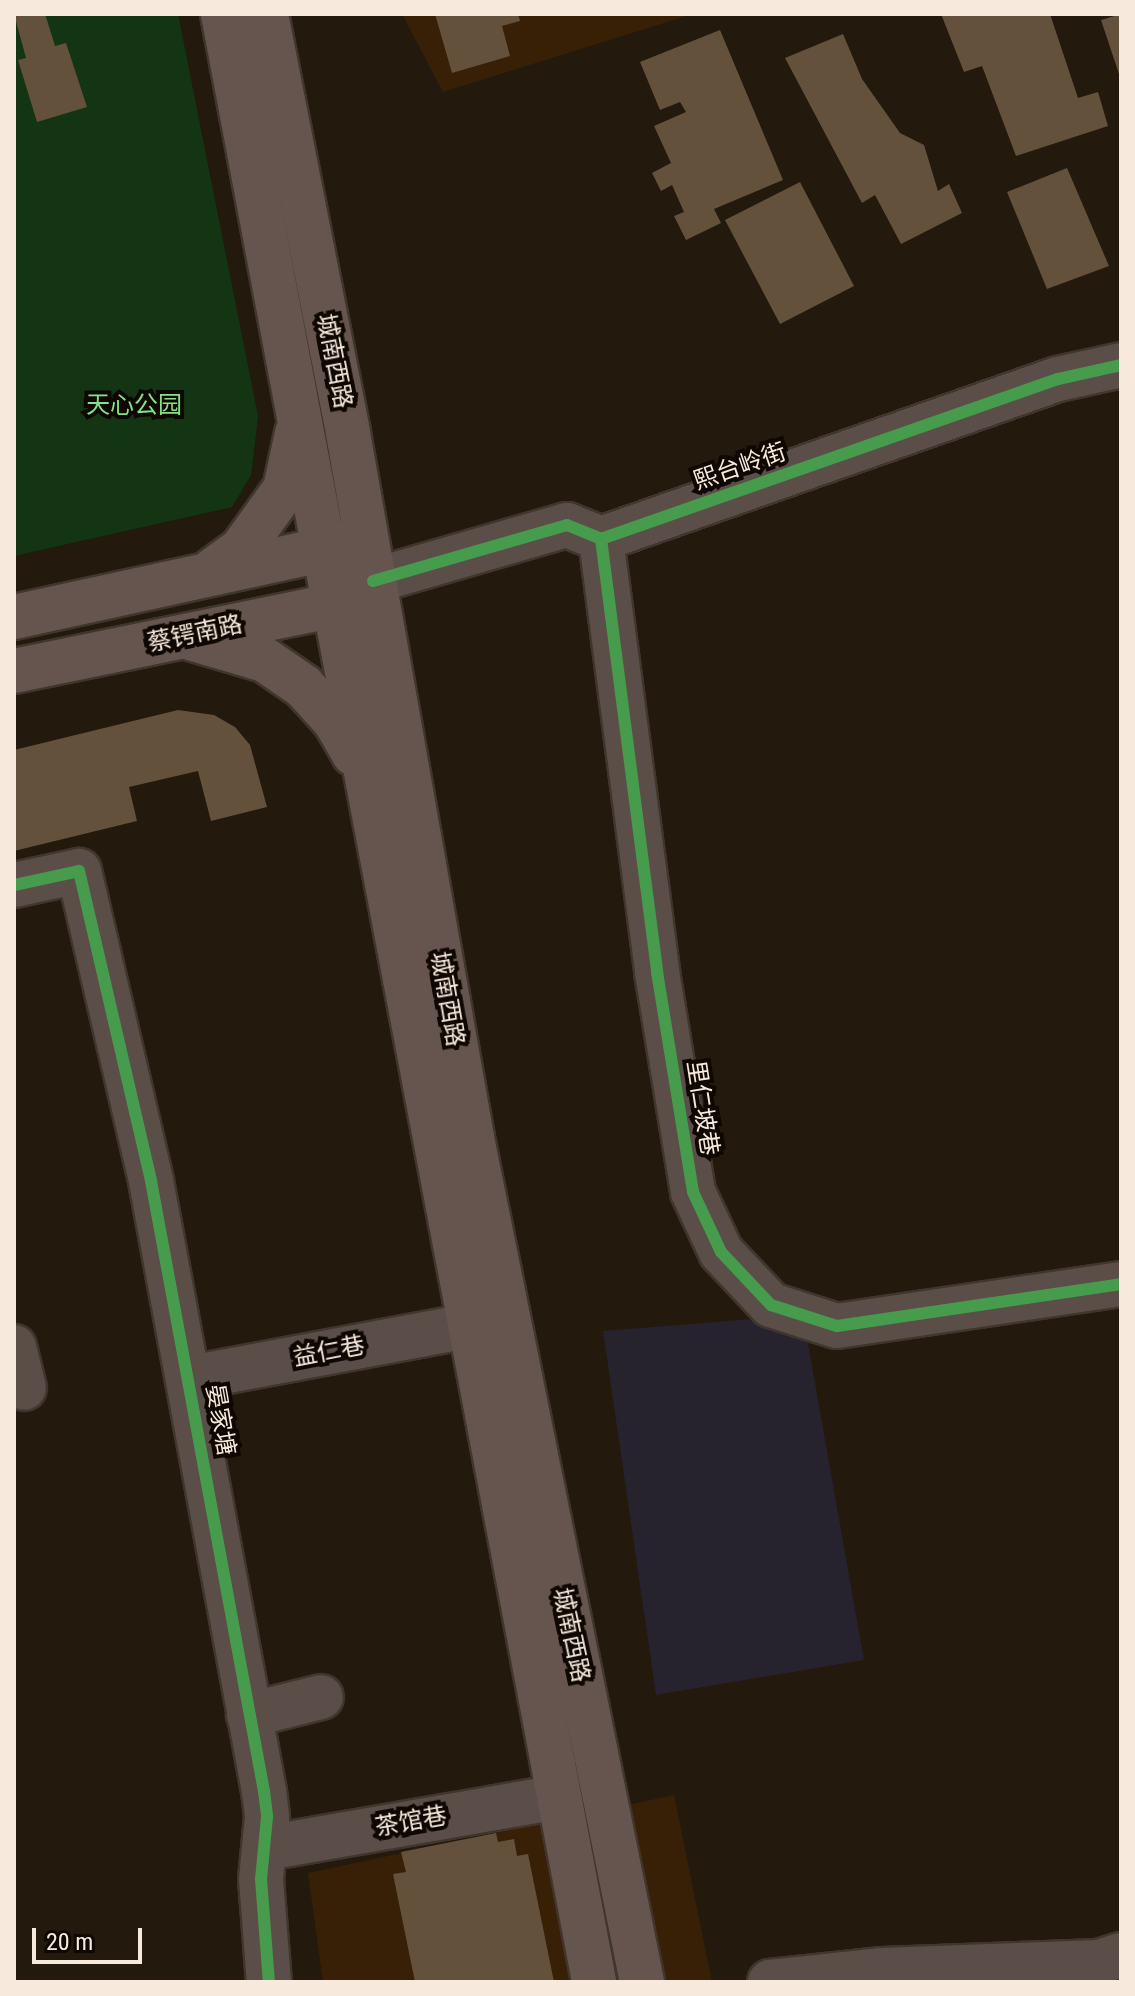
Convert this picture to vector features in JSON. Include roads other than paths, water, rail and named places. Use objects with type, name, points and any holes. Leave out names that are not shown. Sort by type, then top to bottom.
[{"type":"main road","name":"城南西路","points":[[223,14],[299,399],[355,574],[365,773],[594,1982]]},
{"type":"main road","name":"城南西路","points":[[266,14],[355,574],[642,1982]]},
{"type":"main road","points":[[206,574],[241,550],[285,489],[296,447],[299,399]]},
{"type":"main road","points":[[14,617],[206,574],[355,574]]},
{"type":"main road","name":"蔡锷南路","points":[[14,671],[179,637],[355,574]]},
{"type":"main road","points":[[179,637],[223,644],[265,660],[303,686],[335,721],[365,773]]},
{"type":"street","name":"熙台岭街","points":[[601,539],[1058,379],[1121,365]]},
{"type":"street","points":[[355,574],[567,525],[601,539]]},
{"type":"street","name":"里仁坡巷","points":[[601,539],[657,972],[693,1192],[721,1252],[771,1305],[837,1326],[1121,1284]]},
{"type":"street","name":"晏家塘","points":[[14,885],[79,871],[151,1181],[190,1378],[264,1791],[266,1848],[261,1906],[269,1982]]},
{"type":"street","name":"益仁巷","points":[[190,1378],[468,1326]]},
{"type":"street","points":[[249,1715],[321,1697]]},
{"type":"street","name":"茶馆巷","points":[[266,1848],[557,1797]]},
{"type":"street","points":[[770,1982],[882,1970],[1099,1962],[1121,1955]]},
{"type":"park label","name":"天心公园","points":[[134,406]]}]
